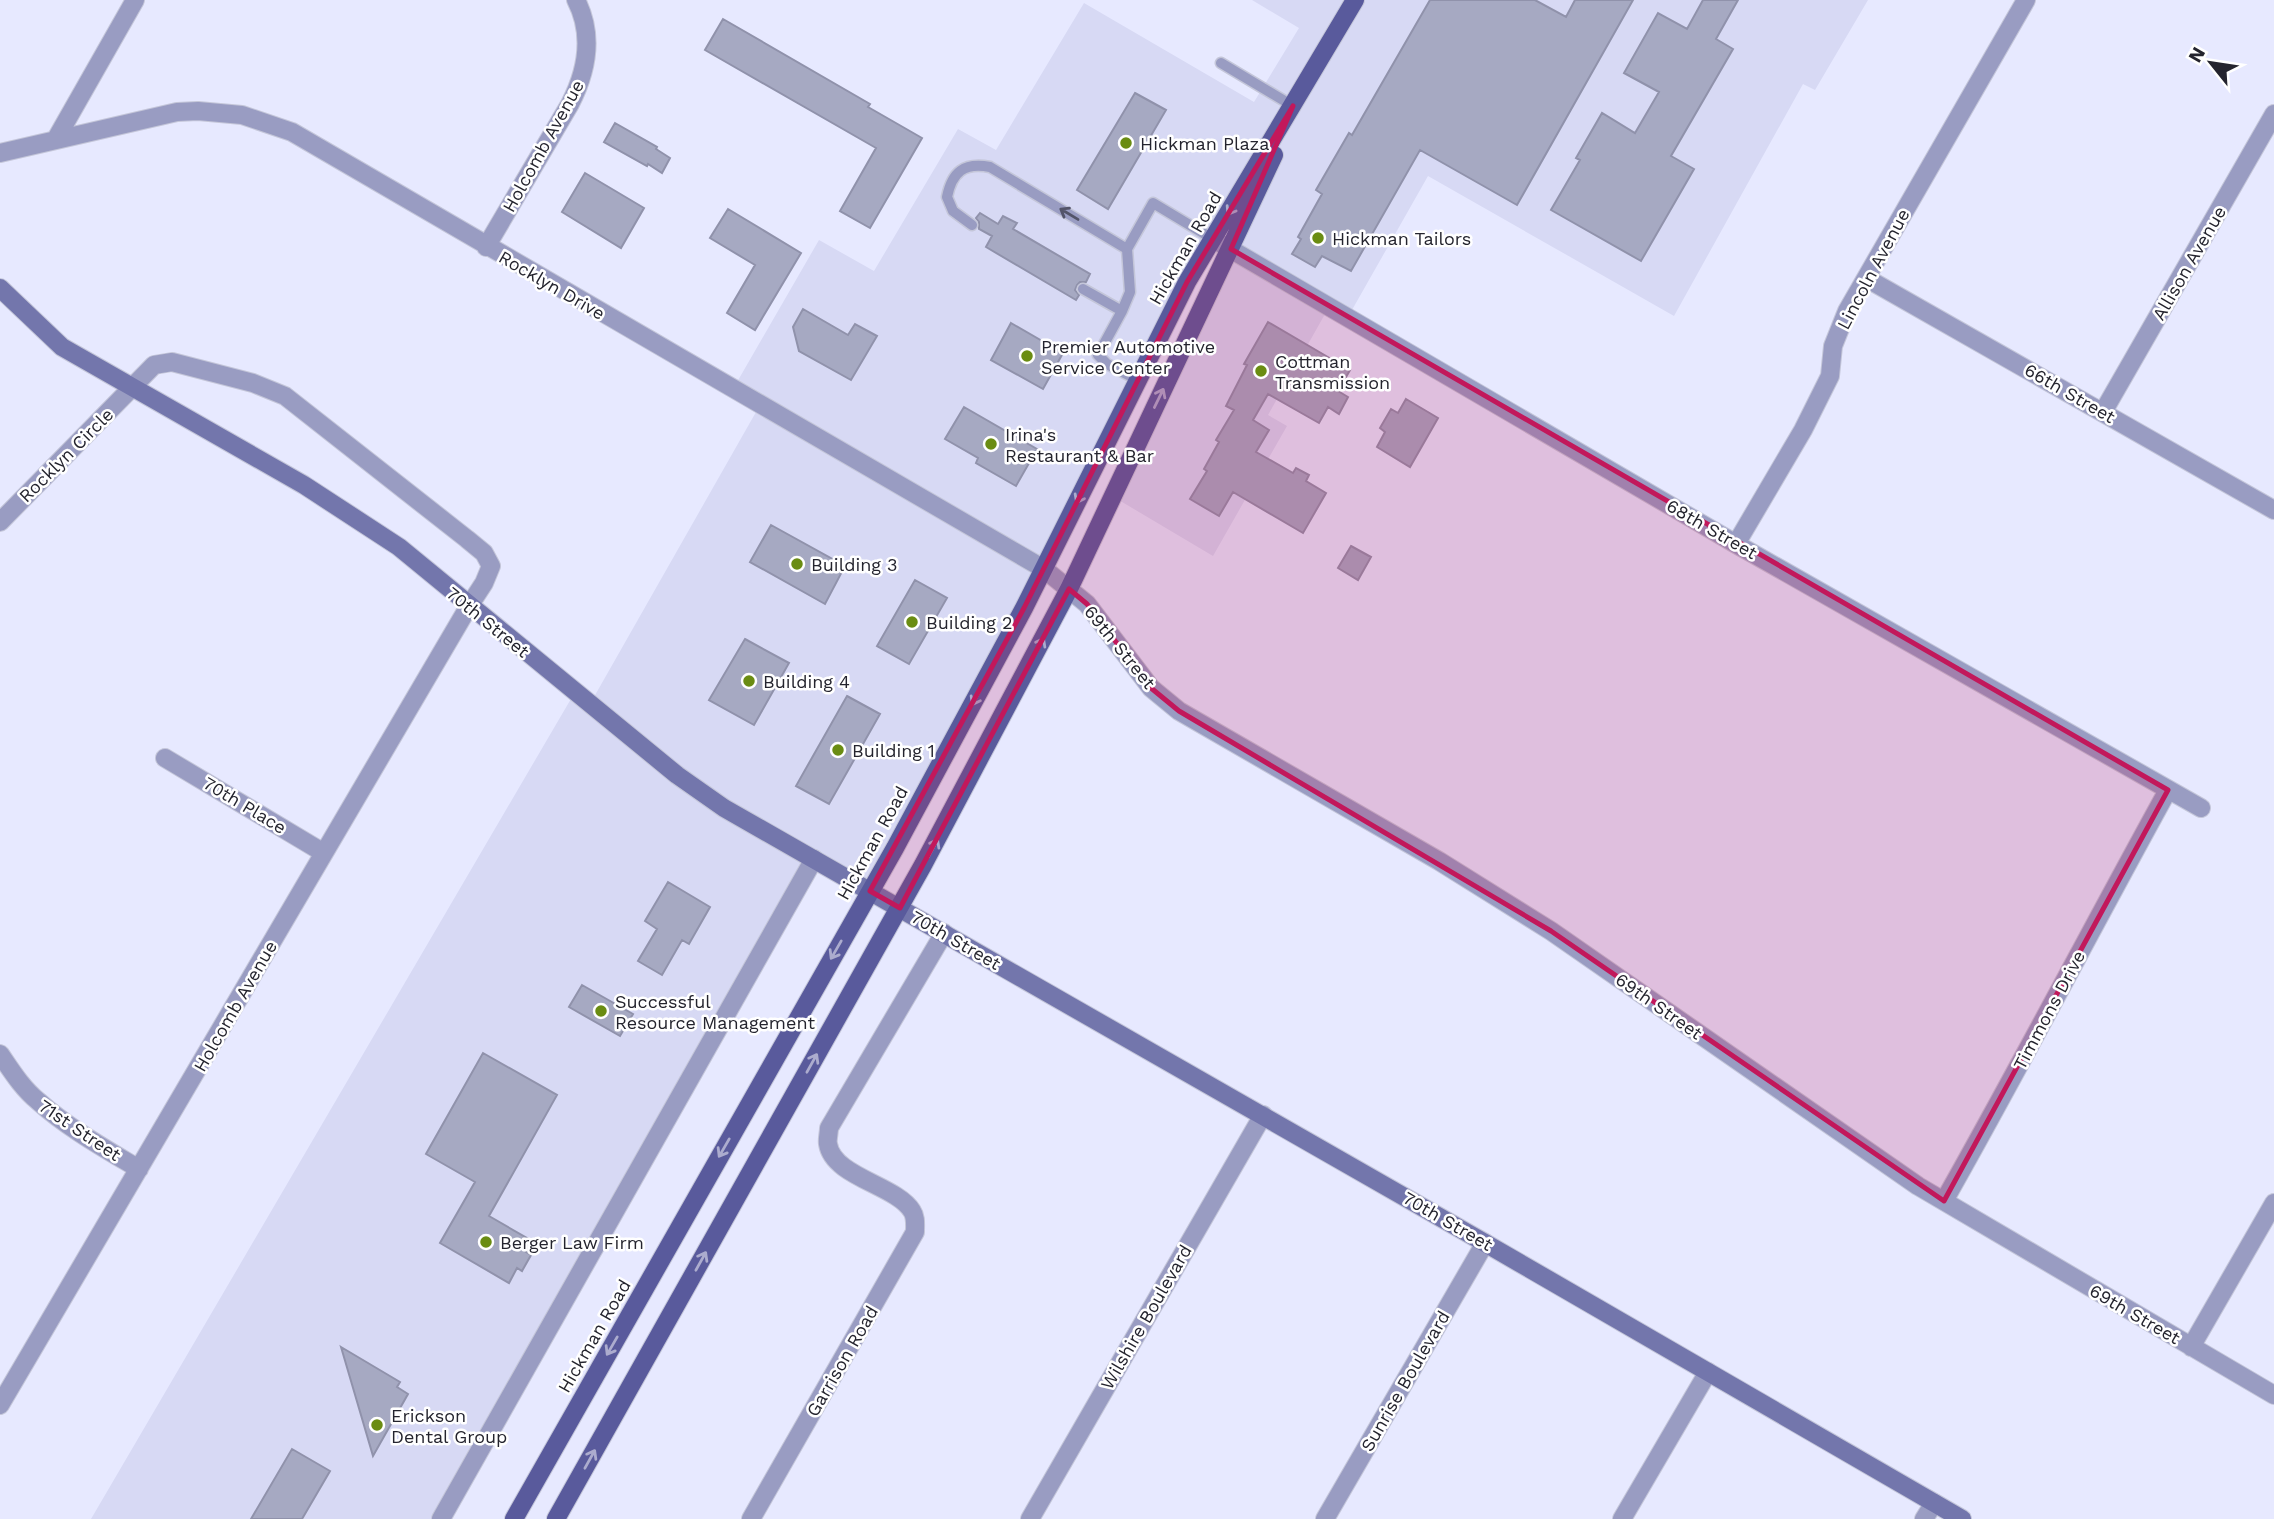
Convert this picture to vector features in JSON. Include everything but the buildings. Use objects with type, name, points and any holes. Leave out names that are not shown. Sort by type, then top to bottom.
[{"type":"main road","name":"Hickman Road","points":[[514,1519],[870,891],[1044,569],[1186,282],[1355,0]]},
{"type":"main road","name":"Hickman Road","points":[[556,1519],[900,908],[1069,589],[1271,164],[1293,106]]},
{"type":"street","points":[[56,139],[135,0]]},
{"type":"street","name":"Holcomb Avenue","points":[[486,247],[582,80],[587,58],[587,36],[576,0]]},
{"type":"street","name":"Lincoln Avenue","points":[[1736,544],[1803,430],[1830,376],[1833,346],[1847,311],[2026,0]]},
{"type":"street","name":"Rocklyn Drive","points":[[0,153],[177,112],[242,115],[292,132],[1044,569],[1069,589]]},
{"type":"street","name":"Allison Avenue","points":[[2103,412],[2274,114]]},
{"type":"street","name":"68th Street","points":[[1213,239],[1736,544],[2201,808]]},
{"type":"street","name":"66th Street","points":[[1866,278],[2274,510]]},
{"type":"street","name":"70th Street","points":[[0,288],[62,347],[259,459],[399,547],[677,775],[724,808],[1263,1115],[1962,1519]]},
{"type":"street","name":"Rocklyn Circle","points":[[0,522],[154,365],[172,362],[272,389],[296,404],[484,553],[491,566],[469,606]]},
{"type":"street","name":"69th Street","points":[[1069,589],[1087,604],[1151,688],[1180,711],[1439,861],[1550,931],[1918,1186],[2274,1395]]},
{"type":"street","name":"Holcomb Avenue","points":[[0,1405],[469,606]]},
{"type":"street","name":"70th Place","points":[[165,758],[324,853]]},
{"type":"street","name":"Timmons Drive","points":[[1944,1202],[2168,789]]},
{"type":"street","points":[[441,1519],[814,859]]},
{"type":"street","name":"Garrison Road","points":[[751,1519],[915,1232],[913,1211],[905,1203],[844,1167],[833,1156],[828,1144],[830,1128],[836,1117],[944,933]]},
{"type":"street","name":"71st Street","points":[[0,1054],[20,1083],[37,1101],[75,1130],[139,1169]]},
{"type":"street","name":"Wilshire Boulevard","points":[[1030,1519],[1263,1115]]},
{"type":"street","points":[[2191,1347],[2274,1203]]},
{"type":"street","name":"Sunrise Boulevard","points":[[1325,1519],[1485,1243]]},
{"type":"street","points":[[1622,1519],[1708,1372]]},
{"type":"street","points":[[1924,1519],[1934,1503]]},
{"type":"lane","points":[[1222,64],[1293,106]]},
{"type":"lane","points":[[972,225],[953,211],[947,197],[956,174],[978,165],[990,167],[1127,249]]},
{"type":"lane","points":[[1138,380],[1107,365],[1098,355],[1130,292],[1127,249],[1153,203],[1213,239]]},
{"type":"lane","points":[[1083,289],[1122,311]]},
{"type":"highlighted area","points":[[1293,106],[1231,249],[2168,790],[1944,1201],[1551,931],[1179,711],[1151,688],[1087,604],[1069,589],[900,908],[870,891],[1024,608],[1187,282]]},
{"type":"shaded area","points":[[1252,0],[1868,0],[1815,90],[1803,84],[1674,316],[1428,176],[1348,317],[1329,307],[1268,415],[1287,426],[1213,556],[1112,496],[1265,178],[1187,282],[870,891],[814,859],[441,1519],[91,1519],[575,692],[590,704],[760,405],[733,389],[819,240],[874,271],[958,129],[996,150],[1084,3],[1254,102],[1299,28]]},
{"type":"place","name":"Hickman Plaza","points":[[1126,143]]},
{"type":"place","name":"Hickman Tailors","points":[[1318,238]]},
{"type":"place","name":"Premier Automotive Service Center","points":[[1027,356]]},
{"type":"place","name":"Cottman Transmission","points":[[1261,371]]},
{"type":"place","name":"Irina's Restaurant & Bar","points":[[991,444]]},
{"type":"place","name":"Building 3","points":[[797,564]]},
{"type":"place","name":"Building 2","points":[[912,622]]},
{"type":"place","name":"Building 4","points":[[749,681]]},
{"type":"place","name":"Building 1","points":[[838,750]]},
{"type":"place","name":"Successful Resource Management","points":[[601,1011]]},
{"type":"place","name":"Berger Law Firm","points":[[486,1242]]},
{"type":"place","name":"Erickson Dental Group","points":[[377,1425]]}]
